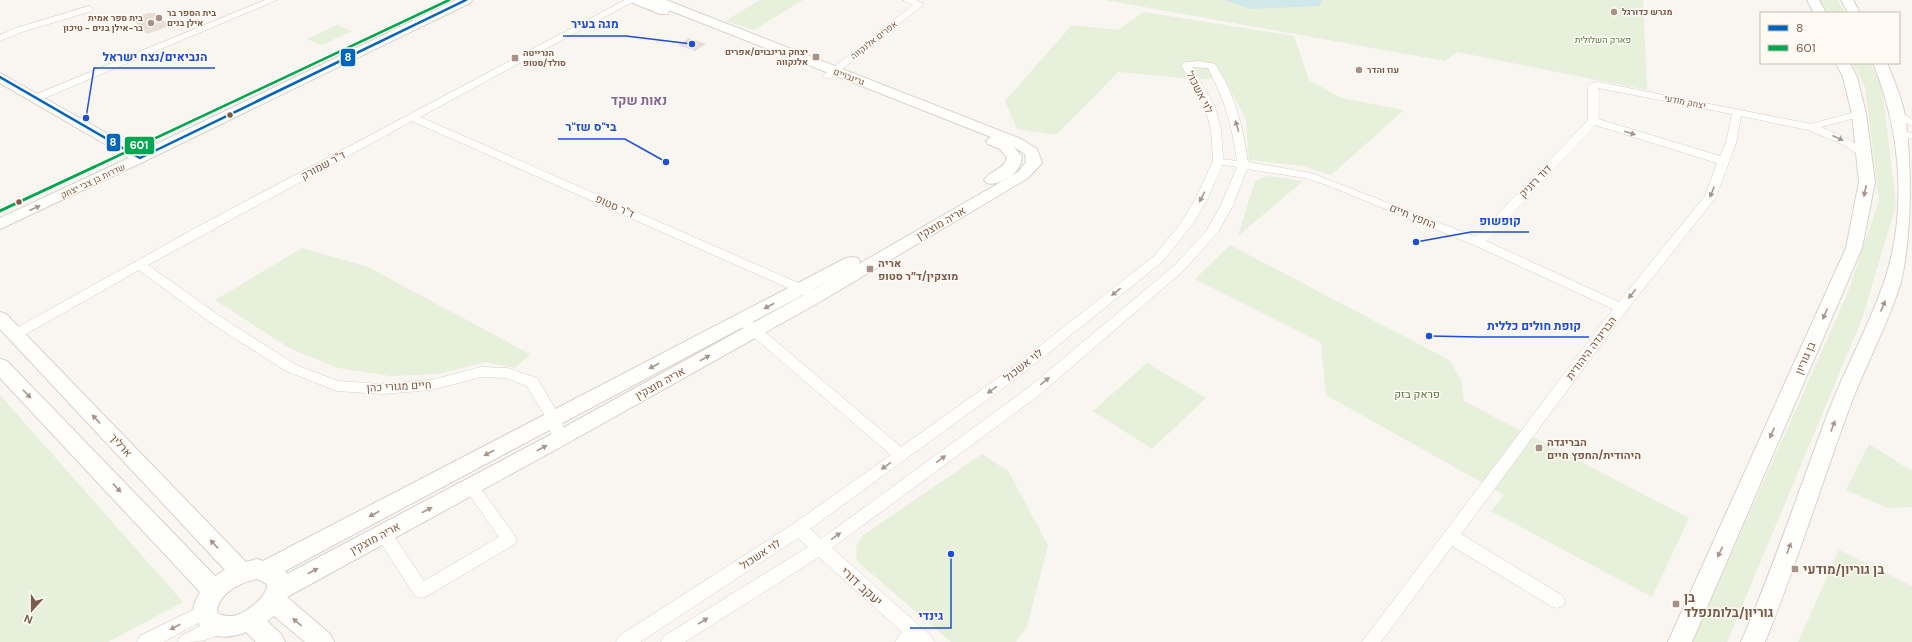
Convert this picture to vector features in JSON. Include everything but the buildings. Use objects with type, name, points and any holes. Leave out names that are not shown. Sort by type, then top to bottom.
[{"type":"street","points":[[36,98],[273,0]]},
{"type":"street","name":"שדרות בן צבי יצחק","points":[[0,224],[135,155],[449,0]]},
{"type":"street","name":"שדרות בן צבי יצחק","points":[[0,211],[135,155],[466,0]]},
{"type":"street","name":"ד\"ר שמורק","points":[[16,334],[139,264],[632,0]]},
{"type":"street","name":"גרינבויים","points":[[637,0],[1016,142],[1032,152],[1034,163]]},
{"type":"street","name":"גרינבויים","points":[[655,0],[1005,146],[1015,157]]},
{"type":"street","name":"אפרים אלנקווה","points":[[831,73],[920,4],[907,0]]},
{"type":"street","points":[[1813,0],[1819,12]]},
{"type":"street","points":[[1847,0],[1853,12]]},
{"type":"street","points":[[0,38],[19,30],[89,8]]},
{"type":"street","name":"לוי אשכול","points":[[625,642],[799,529],[1016,371],[1158,258],[1186,225],[1202,198],[1218,161],[1216,129],[1210,107],[1186,65],[1199,64],[1212,66],[1226,93],[1238,128],[1243,164],[1227,205],[1212,232],[1179,268],[1033,392],[820,548],[670,642]]},
{"type":"street","name":"בן גוריון","points":[[1680,642],[1854,248],[1867,182],[1859,114],[1850,77],[1844,64]]},
{"type":"street","points":[[1754,642],[1768,608],[1839,410],[1893,281],[1903,239],[1907,188],[1906,132],[1889,83],[1880,64]]},
{"type":"street","points":[[0,77],[135,155]]},
{"type":"street","name":"יצחק מודעי","points":[[1593,121],[1593,86],[1598,85],[1811,127],[1846,142],[1863,153]]},
{"type":"street","name":"הבריגדה היהודית","points":[[1371,642],[1621,308],[1710,197],[1731,143],[1735,118],[1738,113]]},
{"type":"street","name":"יצחק מודעי","points":[[1811,127],[1859,114]]},
{"type":"street","name":"ד\"ר סטופ","points":[[413,118],[809,292]]},
{"type":"street","points":[[1593,121],[1723,161]]},
{"type":"street","name":"דוד רזניק","points":[[1478,242],[1593,121]]},
{"type":"street","name":"אריה מוצקין","points":[[809,292],[1011,168],[1015,157]]},
{"type":"street","name":"החפץ חיים","points":[[1218,161],[1307,174],[1478,242],[1621,308]]},
{"type":"street","name":"אריה מוצקין","points":[[276,596],[383,534],[559,439],[749,325],[1023,175],[1034,163]]},
{"type":"street","name":"חיים מגורי כהן","points":[[139,264],[219,322],[291,368],[337,386],[382,389],[424,386],[481,372],[507,373],[532,382],[554,419],[559,439]]},
{"type":"street","name":"ארליך","points":[[0,318],[241,572]]},
{"type":"street","points":[[749,325],[901,455]]},
{"type":"street","name":"אריה מוצקין","points":[[267,570],[554,419],[749,325]]},
{"type":"street","points":[[0,366],[214,591]]},
{"type":"street","points":[[383,534],[421,591],[509,539],[471,486]]},
{"type":"street","name":"יעקב דורי","points":[[799,529],[914,639]]},
{"type":"street","points":[[1450,536],[1557,600]]},
{"type":"street","points":[[146,642],[210,618],[227,627],[250,621],[262,613],[276,596],[278,581],[274,574],[267,570],[257,569],[241,572],[229,578],[214,591],[207,601],[210,618]]},
{"type":"street","points":[[276,596],[322,642]]},
{"type":"street","points":[[187,642],[210,618]]},
{"type":"street","points":[[250,621],[273,642]]},
{"type":"green space","points":[[760,0],[803,0],[754,30],[725,21]]},
{"type":"green space","name":"פארק השלולית","points":[[1105,0],[1643,0],[1647,90],[1457,52],[1445,61]]},
{"type":"green space","points":[[1820,0],[1838,0],[1844,12],[1826,12]]},
{"type":"green space","points":[[1144,12],[1294,36],[1309,80],[1341,98],[1404,110],[1331,175],[1303,166],[1249,160],[1246,120],[1224,78],[1194,79],[1118,72],[1056,135],[1017,129],[1005,101],[1072,25],[1118,30]]},
{"type":"green space","points":[[337,25],[352,31],[322,45],[307,39]]},
{"type":"green space","points":[[1854,64],[1870,64],[1882,87],[1896,205],[1862,319],[1727,642],[1692,642],[1847,295],[1879,201],[1865,87]]},
{"type":"green space","points":[[1268,176],[1303,181],[1238,236],[1255,181]]},
{"type":"green space","name":"פראק בזק","points":[[1230,245],[1449,360],[1461,379],[1464,401],[1689,518],[1652,597],[1491,511],[1504,495],[1326,395],[1321,343],[1195,279]]},
{"type":"green space","points":[[302,248],[368,267],[530,354],[515,368],[486,362],[439,374],[390,376],[338,368],[289,348],[215,300]]},
{"type":"green space","points":[[1147,363],[1206,398],[1152,449],[1093,411]]},
{"type":"green space","points":[[0,395],[183,602],[108,642],[0,642]]},
{"type":"green space","points":[[1869,444],[1912,471],[1912,507],[1888,508],[1846,490]]},
{"type":"green space","points":[[982,454],[1008,471],[1048,545],[1027,627],[1016,642],[951,642],[857,561],[856,547],[862,536]]},
{"type":"green space","points":[[1839,550],[1912,586],[1912,642],[1798,642]]},
{"type":"water","points":[[1225,0],[1323,0],[1319,6],[1250,9]]},
{"type":"transit line","name":"601","points":[[0,211],[449,0]]},
{"type":"transit line","name":"8","points":[[0,77],[140,158],[466,0]]},
{"type":"place","name":"מגרש כדורגל","points":[[1614,12]]},
{"type":"place","name":"בית הספר בר אילן בנים","points":[[159,18]]},
{"type":"place","name":"בית ספר אמית בר-אילן בנים - טיכון","points":[[151,23]]},
{"type":"place","name":"מגה בעיר","points":[[692,44]]},
{"type":"place","name":"יצחק גרינבוים/אפרים אלנקווה","points":[[816,57]]},
{"type":"place","name":"הנרייטה סולד/סטופ","points":[[515,58]]},
{"type":"place","name":"עוז והדר","points":[[1359,70]]},
{"type":"place","name":"הנביאים/נצח ישראל","points":[[86,118]]},
{"type":"place","name":"בי\"ס שז\"ר","points":[[666,162]]},
{"type":"place","name":"קופשופ","points":[[1416,242]]},
{"type":"place","name":"אריה מוצקין/ד״ר סטופ","points":[[870,269]]},
{"type":"place","name":"קופת חולים כללית","points":[[1429,336]]},
{"type":"place","name":"הבריגדה היהודית/החפץ חיים","points":[[1539,448]]},
{"type":"place","name":"גינדי","points":[[951,554]]},
{"type":"place","name":"בן גוריון/מודעי","points":[[1795,569]]},
{"type":"place","name":"בן גוריון/בלומנפלד","points":[[1676,604]]},
{"type":"district","name":"נאות שקד","points":[[639,100]]}]
